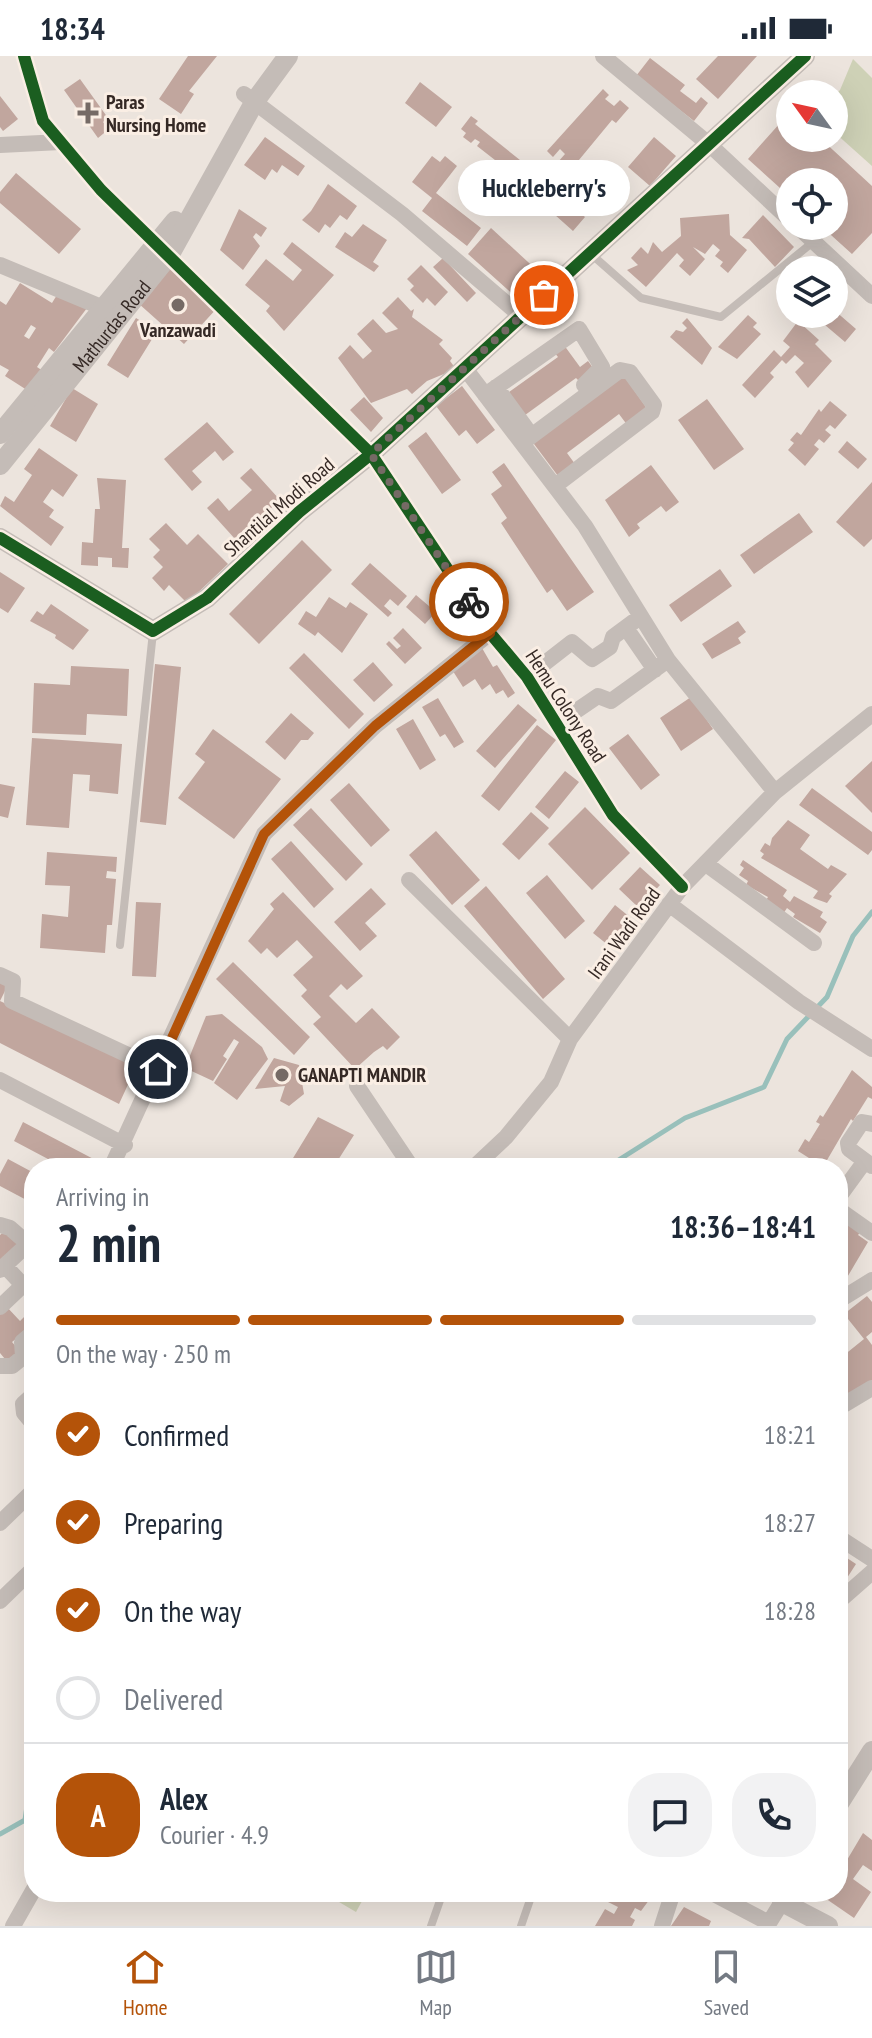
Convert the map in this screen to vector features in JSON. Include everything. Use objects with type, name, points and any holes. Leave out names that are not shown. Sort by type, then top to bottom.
[{"type":"street","name":"Hemu Colony Road","points":[[24,56],[43,121],[101,190],[371,454],[490,633],[527,677],[613,815],[682,887]]},
{"type":"street","points":[[0,434],[164,250],[250,98],[270,56]]},
{"type":"street","points":[[250,98],[288,56]]},
{"type":"street","points":[[603,56],[711,146],[776,207]]},
{"type":"street","name":"Shantilal Modi Road","points":[[153,631],[207,598],[299,512],[371,454],[711,146],[805,56]]},
{"type":"street","points":[[250,98],[402,214],[521,316]]},
{"type":"street","points":[[0,145],[61,142]]},
{"type":"street","points":[[813,242],[872,296]]},
{"type":"street","points":[[0,265],[111,312]]},
{"type":"street","name":"Mathurdas Road","points":[[0,465],[111,312]]},
{"type":"street","points":[[491,391],[571,332],[579,329],[583,332],[601,363],[600,371],[523,436]]},
{"type":"street","points":[[464,367],[491,391],[558,484],[640,617],[662,665]]},
{"type":"street","points":[[523,436],[620,370],[630,372],[654,405],[652,412],[558,484]]},
{"type":"street","points":[[0,538],[153,631]]},
{"type":"street","points":[[527,677],[572,642],[578,643],[592,659],[610,647],[613,637],[640,617]]},
{"type":"street","points":[[626,628],[775,792]]},
{"type":"street","points":[[117,1158],[264,834],[375,726],[490,633]]},
{"type":"street","points":[[557,724],[598,696],[611,701],[662,665]]},
{"type":"street","name":"Irani Wadi Road","points":[[484,1158],[506,1137],[551,1082],[570,1039],[682,887],[775,792],[872,714]]},
{"type":"street","points":[[706,864],[814,943]]},
{"type":"street","points":[[409,880],[570,1039]]},
{"type":"street","points":[[669,904],[799,1002],[872,1049]]},
{"type":"street","points":[[0,975],[13,981],[12,1001],[158,1069]]},
{"type":"street","points":[[0,1080],[125,1145]]},
{"type":"street","points":[[357,1086],[405,1158]]},
{"type":"street","points":[[848,1187],[869,1163],[849,1149],[848,1143],[862,1122],[872,1124]]},
{"type":"street","points":[[848,1216],[872,1232]]},
{"type":"street","points":[[0,1225],[10,1228],[24,1241]]},
{"type":"street","points":[[0,1307],[20,1288],[20,1282],[2,1268],[24,1252]]},
{"type":"street","points":[[848,1295],[872,1281]]},
{"type":"street","points":[[0,1366],[12,1366],[23,1357],[24,1340]]},
{"type":"street","points":[[848,1402],[872,1388]]},
{"type":"street","points":[[0,1523],[24,1500]]},
{"type":"street","points":[[848,1543],[872,1559]]},
{"type":"street","points":[[848,1593],[872,1572]]},
{"type":"street","points":[[0,1601],[24,1578]]},
{"type":"street","points":[[848,1792],[868,1765]]},
{"type":"street","points":[[13,1926],[27,1902]]},
{"type":"street","points":[[662,1926],[670,1902]]},
{"type":"street","points":[[728,1902],[768,1924],[782,1902]]},
{"type":"street","points":[[792,1902],[828,1926]]},
{"type":"lane","points":[[591,254],[641,298],[721,317],[813,242]]},
{"type":"lane","points":[[120,945],[153,631]]},
{"type":"lane","points":[[431,1926],[439,1902]]},
{"type":"lane","points":[[521,1926],[529,1902]]},
{"type":"green space","points":[[853,59],[872,78],[872,166],[848,145],[848,80],[844,80]]},
{"type":"green space","points":[[339,1902],[362,1902],[356,1912]]},
{"type":"building","points":[[188,56],[217,56],[189,91],[194,94],[181,114],[159,99]]},
{"type":"building","points":[[718,56],[757,56],[718,99],[696,79]]},
{"type":"building","points":[[650,58],[685,85],[680,91],[696,103],[701,97],[708,103],[694,121],[636,76]]},
{"type":"building","points":[[80,79],[108,118],[103,122],[109,129],[98,138],[64,90]]},
{"type":"building","points":[[420,82],[452,107],[436,127],[405,103]]},
{"type":"building","points":[[603,89],[609,95],[605,99],[614,106],[620,100],[629,108],[616,123],[612,120],[574,166],[570,163],[565,168],[558,162],[565,154],[560,149],[553,157],[547,151]]},
{"type":"building","points":[[0,96],[18,119],[3,131],[0,127]]},
{"type":"building","points":[[471,116],[478,121],[475,124],[540,176],[533,184],[529,181],[524,188],[512,178],[514,175],[477,146],[480,142],[475,139],[471,143],[463,137],[466,133],[461,129]]},
{"type":"building","points":[[776,128],[776,152],[835,152],[872,186],[872,233],[852,254],[836,240],[848,240],[848,168],[776,168],[776,184],[748,159]]},
{"type":"building","points":[[265,137],[305,166],[298,176],[282,165],[277,173],[272,169],[265,180],[244,165]]},
{"type":"building","points":[[654,137],[676,156],[650,186],[628,167]]},
{"type":"building","points":[[432,156],[440,162],[445,156],[457,166],[436,193],[481,228],[467,246],[422,211],[432,198],[412,182]]},
{"type":"building","points":[[602,160],[624,186],[600,206],[578,180]]},
{"type":"building","points":[[16,173],[81,229],[59,254],[0,203],[0,192]]},
{"type":"building","points":[[328,184],[357,206],[347,220],[340,215],[330,228],[325,224],[319,233],[302,220]]},
{"type":"building","points":[[548,184],[585,217],[573,231],[536,198]]},
{"type":"building","points":[[239,209],[267,228],[261,237],[256,233],[253,237],[260,246],[243,270],[220,250]]},
{"type":"building","points":[[729,214],[730,235],[747,250],[728,273],[720,266],[723,262],[715,256],[720,250],[713,244],[705,254],[693,247],[705,259],[690,276],[679,266],[684,260],[677,253],[646,287],[627,270],[638,265],[631,258],[641,247],[648,254],[653,242],[662,252],[681,236],[680,218]]},
{"type":"building","points":[[763,215],[776,228],[776,240],[787,240],[794,247],[785,256],[776,256],[775,267],[749,239],[742,238]]},
{"type":"building","points":[[363,224],[387,240],[373,262],[379,266],[374,272],[335,247],[345,232],[352,237]]},
{"type":"building","points":[[491,228],[540,273],[518,299],[468,254]]},
{"type":"building","points":[[292,242],[334,275],[284,331],[266,311],[270,306],[245,285],[266,259],[293,281],[302,270],[283,254]]},
{"type":"building","points":[[443,258],[476,293],[467,302],[433,267]]},
{"type":"building","name":"Vanzawadi","points":[[174,263],[219,306],[184,344],[138,303]]},
{"type":"building","points":[[421,265],[448,292],[435,306],[427,298],[423,303],[410,290],[414,286],[407,279]]},
{"type":"building","points":[[20,283],[52,303],[60,290],[87,308],[54,352],[49,348],[37,367],[43,371],[30,392],[5,376],[9,370],[0,365],[0,301],[6,305]],"holes":[[[31,325],[36,328],[29,339],[24,336]]]},
{"type":"building","points":[[398,297],[411,311],[414,309],[412,317],[443,340],[439,344],[452,358],[450,361],[456,369],[427,381],[412,394],[407,389],[371,403],[338,358],[350,345],[363,359],[372,351],[357,334],[373,319],[386,333],[398,329],[382,313]]},
{"type":"building","points":[[748,315],[757,323],[753,327],[761,334],[737,359],[718,347]]},
{"type":"building","points":[[136,318],[157,331],[128,378],[107,365]]},
{"type":"building","points":[[687,318],[712,348],[702,365],[670,337],[676,330],[683,332],[687,328],[682,323]]},
{"type":"building","points":[[848,322],[856,329],[845,342],[828,328],[848,328]]},
{"type":"building","points":[[793,328],[806,328],[819,340],[815,344],[832,361],[808,388],[795,372],[804,363],[795,355],[786,364],[782,360],[770,373],[774,377],[755,398],[742,385],[774,350],[781,357],[790,347],[783,341]]},
{"type":"building","points":[[561,341],[580,367],[588,361],[596,372],[581,383],[576,378],[521,418],[505,395],[558,357],[554,352]]},
{"type":"building","points":[[622,373],[648,410],[628,426],[619,414],[567,453],[575,464],[558,476],[531,440]]},
{"type":"building","points":[[462,386],[495,430],[477,444],[466,430],[459,436],[436,406]]},
{"type":"building","points":[[72,388],[98,404],[76,442],[50,426]]},
{"type":"building","points":[[364,397],[383,418],[371,432],[350,410]]},
{"type":"building","points":[[707,399],[744,449],[714,470],[678,420]]},
{"type":"building","points":[[830,401],[847,415],[835,429],[830,425],[825,430],[831,435],[824,443],[819,439],[814,445],[819,449],[805,466],[788,450],[794,443],[790,440],[797,432],[801,435],[819,409],[821,412]]},
{"type":"building","points":[[207,422],[234,452],[223,461],[215,451],[192,471],[202,482],[192,491],[164,459]]},
{"type":"building","points":[[426,432],[461,480],[442,494],[408,446]]},
{"type":"building","points":[[847,441],[867,459],[858,469],[838,452]]},
{"type":"building","points":[[39,448],[78,475],[63,497],[52,489],[43,502],[54,510],[49,517],[64,527],[51,546],[0,506],[5,496],[14,502],[32,475],[24,469]]},
{"type":"building","points":[[504,463],[594,592],[567,611],[552,589],[547,593],[501,523],[507,518],[491,494],[502,486],[492,472]]},
{"type":"building","points":[[651,465],[679,502],[666,512],[661,506],[637,524],[640,528],[629,537],[605,500]]},
{"type":"building","points":[[251,468],[280,500],[236,540],[207,508],[218,498],[229,511],[252,490],[240,478]]},
{"type":"building","points":[[97,478],[126,480],[122,548],[129,548],[128,568],[112,567],[112,558],[98,557],[98,566],[81,565],[82,542],[93,543],[95,509],[100,509]]},
{"type":"building","points":[[872,482],[872,539],[864,547],[836,522]]},
{"type":"building","points":[[799,513],[813,532],[754,574],[740,555]]},
{"type":"building","points":[[166,523],[187,545],[198,534],[228,564],[187,603],[169,585],[164,591],[152,578],[163,567],[153,557],[160,550],[149,539]]},
{"type":"building","points":[[302,540],[332,570],[259,644],[229,614]]},
{"type":"building","points":[[370,563],[407,596],[398,606],[390,599],[384,606],[392,613],[388,617],[351,584]]},
{"type":"building","points":[[720,569],[732,586],[681,622],[669,605]]},
{"type":"building","points":[[0,572],[25,588],[8,613],[0,608]]},
{"type":"building","points":[[416,595],[436,612],[425,624],[406,607]]},
{"type":"building","points":[[329,597],[346,608],[350,602],[368,614],[342,653],[318,632],[315,636],[298,624],[306,611],[316,617]]},
{"type":"building","points":[[51,604],[89,630],[73,650],[55,638],[56,635],[30,621],[37,611],[43,615]]},
{"type":"building","points":[[738,621],[746,632],[738,638],[741,643],[712,659],[702,644]]},
{"type":"building","points":[[403,628],[422,648],[405,664],[386,644],[389,641],[397,649],[401,646],[393,638]]},
{"type":"building","points":[[482,648],[515,693],[508,698],[503,690],[496,694],[490,684],[482,690],[475,679],[463,687],[451,668]]},
{"type":"building","points":[[304,653],[364,714],[349,729],[289,668]]},
{"type":"building","points":[[373,662],[393,685],[374,702],[353,680]]},
{"type":"building","points":[[155,664],[181,667],[166,825],[140,822]]},
{"type":"building","points":[[71,666],[129,669],[127,716],[87,714],[86,735],[32,733],[34,683],[70,685]]},
{"type":"building","points":[[691,697],[713,729],[681,751],[660,718]]},
{"type":"building","points":[[438,698],[464,742],[454,748],[445,734],[440,737],[422,707]]},
{"type":"building","points":[[518,704],[537,720],[495,768],[476,751]]},
{"type":"building","points":[[291,713],[314,733],[308,740],[301,740],[285,760],[265,742]]},
{"type":"building","points":[[413,719],[436,760],[420,770],[396,729]]},
{"type":"building","points":[[537,725],[556,740],[499,811],[481,796]]},
{"type":"building","points":[[213,729],[281,779],[234,839],[178,798],[205,762],[195,754]]},
{"type":"building","points":[[628,734],[660,775],[641,790],[609,748]]},
{"type":"building","points":[[32,738],[122,744],[118,794],[89,791],[90,775],[73,774],[69,828],[26,825]]},
{"type":"building","points":[[872,761],[872,813],[845,786]]},
{"type":"building","points":[[565,771],[579,782],[549,819],[535,807]]},
{"type":"building","points":[[349,783],[390,830],[371,847],[330,800]]},
{"type":"building","points":[[0,784],[15,787],[8,818],[0,816]]},
{"type":"building","points":[[812,788],[872,832],[872,850],[868,855],[799,805]]},
{"type":"building","points":[[585,807],[630,853],[592,890],[548,844]]},
{"type":"building","points":[[311,808],[363,864],[346,881],[293,825]]},
{"type":"building","points":[[531,812],[549,828],[519,860],[502,844]]},
{"type":"building","points":[[788,820],[810,835],[800,849],[828,869],[831,865],[847,874],[829,894],[832,896],[827,903],[813,898],[818,891],[761,858],[764,854],[760,851],[765,843],[770,846],[772,838]]},
{"type":"building","points":[[436,831],[480,880],[452,905],[409,855]]},
{"type":"building","points":[[291,841],[334,889],[314,908],[271,859]]},
{"type":"building","points":[[47,852],[117,857],[116,872],[107,871],[106,878],[116,879],[112,925],[107,925],[105,953],[40,948],[42,914],[68,917],[70,886],[45,885]]},
{"type":"building","points":[[743,860],[787,890],[783,896],[790,902],[794,896],[823,912],[820,917],[827,922],[820,933],[793,917],[795,914],[787,908],[783,914],[765,902],[768,897],[746,885],[748,881],[739,875],[744,868],[740,865]]},
{"type":"building","points":[[640,867],[660,885],[639,908],[619,889]]},
{"type":"building","points":[[547,875],[585,921],[565,939],[526,893]]},
{"type":"building","points":[[486,886],[565,979],[543,999],[464,906]]},
{"type":"building","points":[[371,888],[386,904],[365,923],[377,936],[360,951],[334,922]]},
{"type":"building","points":[[283,892],[363,976],[347,990],[341,984],[329,996],[356,1023],[372,1008],[400,1037],[387,1050],[383,1046],[355,1069],[313,1024],[321,1017],[301,996],[307,990],[293,975],[313,957],[297,940],[277,958],[267,948],[261,954],[248,941],[274,909],[270,904]]},
{"type":"building","points":[[136,902],[161,903],[156,977],[132,976]]},
{"type":"building","points":[[615,905],[631,918],[608,945],[593,933]]},
{"type":"building","points":[[233,962],[310,1037],[294,1055],[216,979]]},
{"type":"building","points":[[0,978],[9,983],[0,1001]]},
{"type":"building","points":[[0,1001],[137,1065],[119,1104],[0,1043]]},
{"type":"building","points":[[222,1014],[262,1047],[268,1059],[237,1100],[214,1083],[239,1042],[234,1039],[223,1056],[227,1059],[213,1081],[185,1068],[206,1016]]},
{"type":"building","name":"GANAPTI MANDIR","points":[[274,1058],[299,1065],[304,1094],[289,1106],[280,1101],[285,1086],[255,1089]]},
{"type":"building","points":[[852,1070],[872,1087],[872,1099],[868,1097],[853,1121],[851,1119],[828,1158],[809,1158],[798,1151],[805,1139],[809,1142],[820,1124],[816,1122],[820,1115],[823,1117]]},
{"type":"building","points":[[318,1117],[354,1135],[339,1158],[293,1158]]},
{"type":"building","points":[[23,1122],[92,1158],[46,1158],[14,1141]]},
{"type":"building","points":[[8,1159],[24,1168],[24,1199],[0,1186],[0,1174]]},
{"type":"building","points":[[848,1219],[863,1228],[858,1235],[868,1242],[848,1276]]},
{"type":"building","points":[[7,1229],[20,1247],[0,1266],[0,1235]]},
{"type":"building","points":[[867,1296],[872,1302],[872,1332],[866,1337],[872,1345],[872,1380],[848,1399],[848,1352],[864,1339],[848,1319],[848,1311]]},
{"type":"building","points":[[6,1306],[20,1321],[24,1317],[24,1332],[12,1342],[22,1354],[10,1365],[0,1353],[0,1312]]},
{"type":"building","points":[[848,1559],[856,1564],[848,1576]]},
{"type":"building","points":[[863,1833],[872,1840],[872,1871],[863,1865],[853,1879],[871,1892],[854,1918],[831,1902],[848,1902],[848,1858]]},
{"type":"building","points":[[608,1902],[648,1902],[641,1911],[635,1908],[630,1917],[635,1920],[632,1926],[595,1926],[605,1909],[614,1914],[618,1907]]},
{"type":"building","points":[[684,1907],[711,1921],[709,1926],[671,1926]]},
{"type":"waterway","points":[[622,1158],[685,1118],[764,1087],[787,1039],[827,997],[853,936],[872,912]]},
{"type":"waterway","points":[[0,1834],[24,1821]]},
{"type":"cycle path","points":[[24,56],[43,121],[101,190],[371,454],[490,633],[527,677],[613,815],[682,887]]},
{"type":"cycle path","points":[[0,538],[153,631],[207,598],[299,512],[371,454],[805,56]]},
{"type":"way so far","points":[[469,602],[371,454],[544,295]]},
{"type":"place","name":"Paras Nursing Home","points":[[88,113]]},
{"type":"place","name":"Huckleberry's","points":[[544,295]]},
{"type":"place","name":"Vanzawadi","points":[[178,305]]},
{"type":"place","name":"GANAPTI MANDIR","points":[[282,1075]]},
{"type":"route","points":[[158,1069],[264,834],[375,726],[490,633],[469,602]]}]
